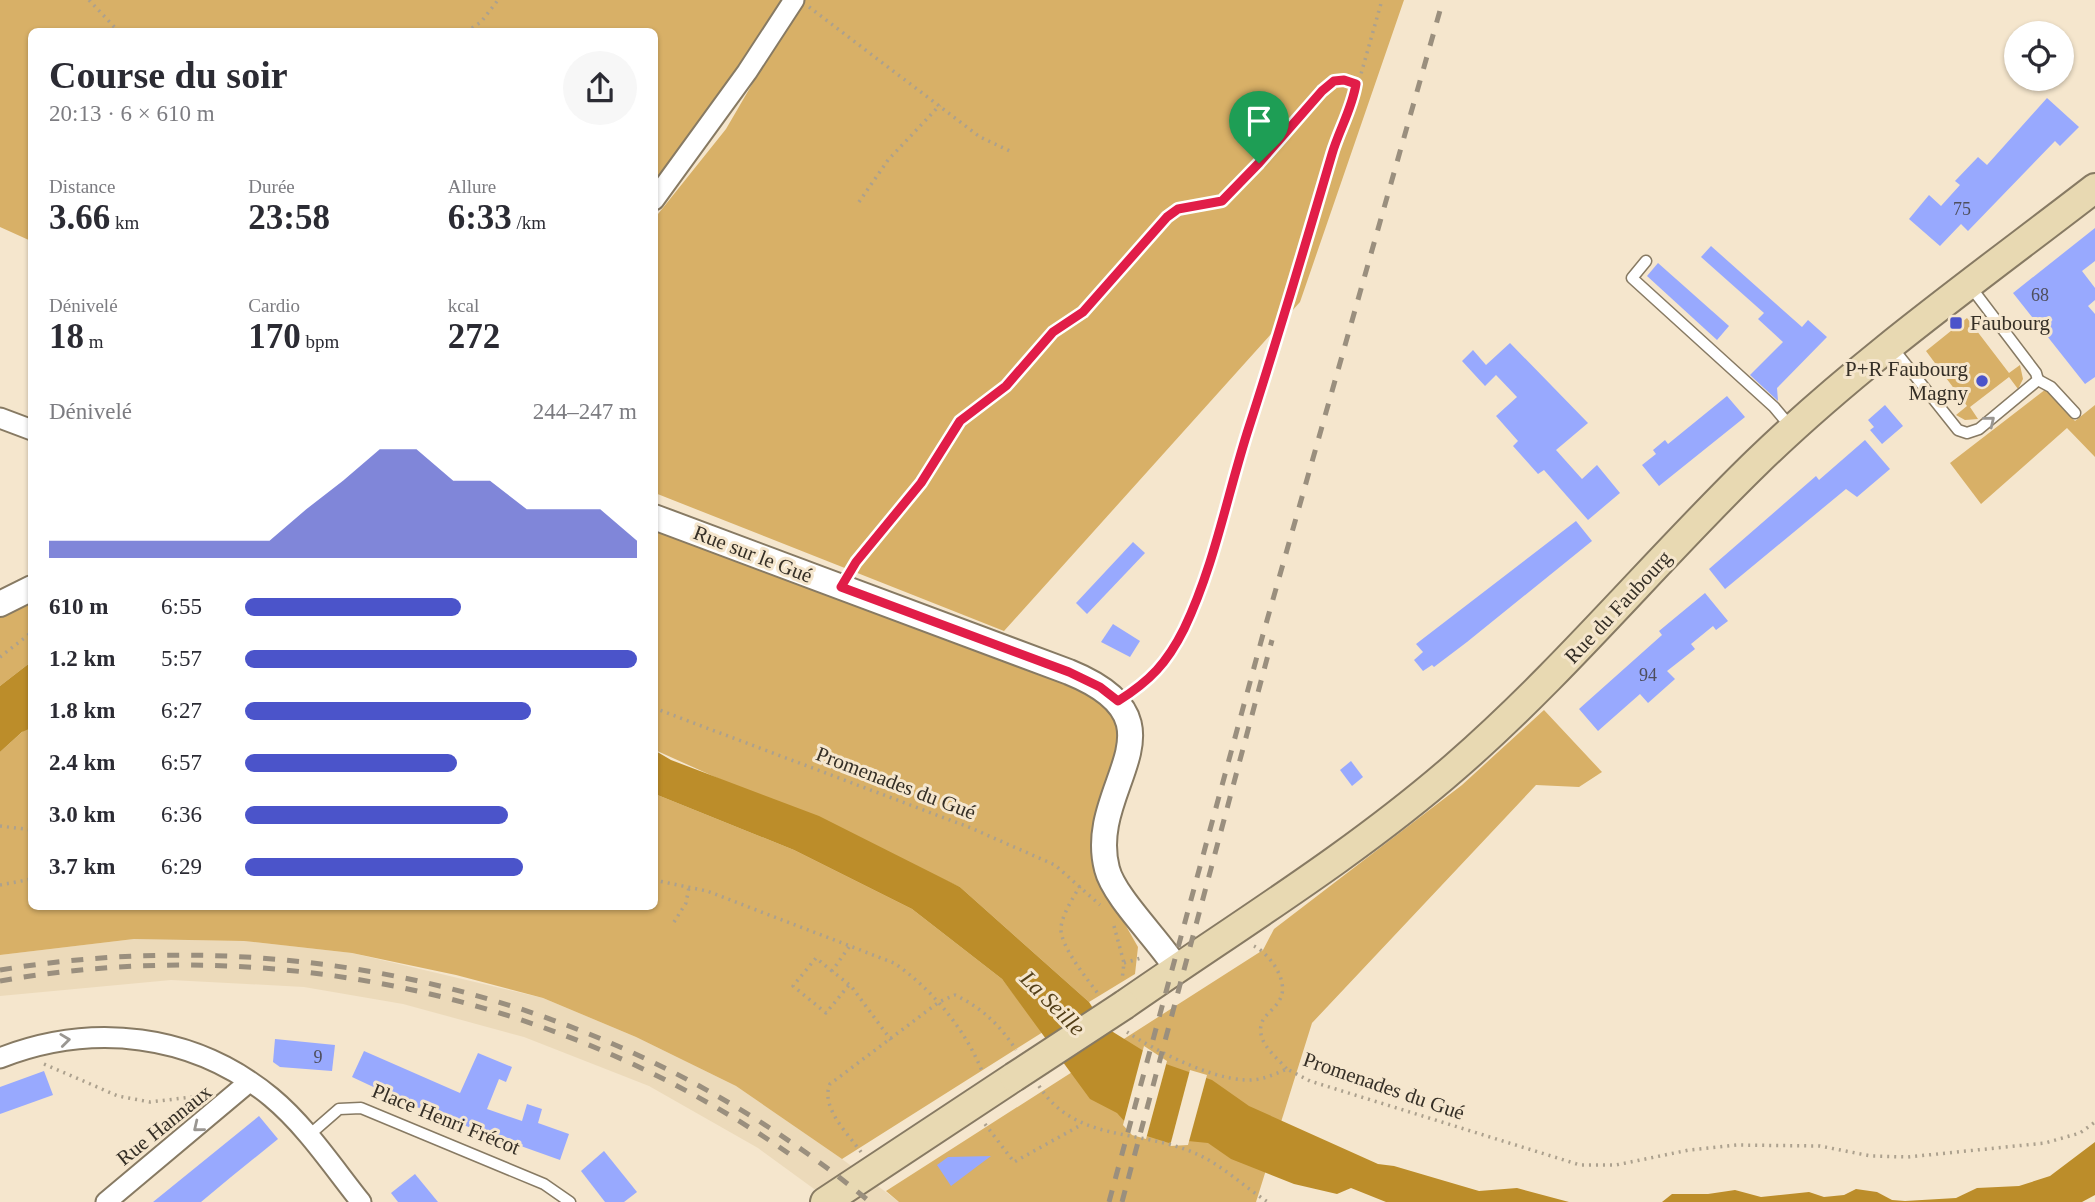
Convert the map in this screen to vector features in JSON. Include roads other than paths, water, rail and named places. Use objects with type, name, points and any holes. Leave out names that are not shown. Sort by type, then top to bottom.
[{"type":"main road","name":"Rue du Faubourg","points":[[825,1202],[1345,855],[1455,767],[1542,688],[1693,527],[1792,429],[1892,346],[2095,188]]},
{"type":"street","points":[[658,194],[800,3]]},
{"type":"street","points":[[0,418],[28,428]]},
{"type":"street","name":"Rue sur le Gué","points":[[658,518],[1069,672],[1100,687],[1118,701],[1128,721],[1130,742],[1107,829],[1106,866],[1121,896],[1162,944],[1177,969]]},
{"type":"street","points":[[0,604],[28,590]]},
{"type":"street","points":[[8,1055],[63,1039],[137,1037],[178,1046],[209,1058],[272,1098],[308,1136],[361,1202]]},
{"type":"street","name":"Rue Hannaux","points":[[106,1202],[235,1097],[249,1082]]},
{"type":"lane","points":[[1646,261],[1632,278],[1774,407],[1792,429]]},
{"type":"lane","points":[[1970,285],[2036,373],[2038,380],[2050,387],[2075,413]]},
{"type":"lane","points":[[1892,346],[1958,430],[1967,433],[1979,429],[2038,380]]},
{"type":"lane","name":"Place Henri Frécot","points":[[308,1136],[339,1109],[361,1108],[544,1184],[570,1202]]},
{"type":"water","points":[[28,664],[28,729],[0,752],[0,686]]},
{"type":"water","name":"La Seille","points":[[658,752],[671,760],[819,816],[960,887],[1089,1002],[1105,1027],[1163,1063],[1212,1080],[1249,1106],[1378,1164],[1394,1166],[1479,1191],[1517,1188],[1569,1202],[1386,1202],[1351,1188],[1337,1194],[1294,1184],[1231,1159],[1208,1143],[1178,1140],[1169,1143],[1134,1132],[1117,1113],[1090,1099],[1002,979],[912,909],[794,850],[658,795]]},
{"type":"water","points":[[2095,1142],[2095,1195],[2082,1202],[1662,1202],[1672,1194],[1708,1194],[1735,1190],[1761,1197],[1809,1192],[1824,1197],[1844,1195],[1856,1189],[1877,1192],[1892,1200],[1956,1198],[1977,1188],[2019,1186],[2050,1176]]},
{"type":"railway","points":[[1109,1202],[1262,638],[1443,0]]},
{"type":"railway","points":[[1122,1202],[1272,640]]},
{"type":"railway","points":[[0,970],[116,957],[232,956],[347,968],[460,991],[570,1026],[675,1073],[776,1132],[870,1202]]},
{"type":"railway","points":[[0,981],[104,968],[209,965],[314,973],[417,991],[518,1019],[616,1056],[709,1104],[798,1160]]},
{"type":"place","name":"Faubourg","points":[[1956,323]]},
{"type":"place","name":"P+R Faubourg Magny","points":[[1982,381]]}]
